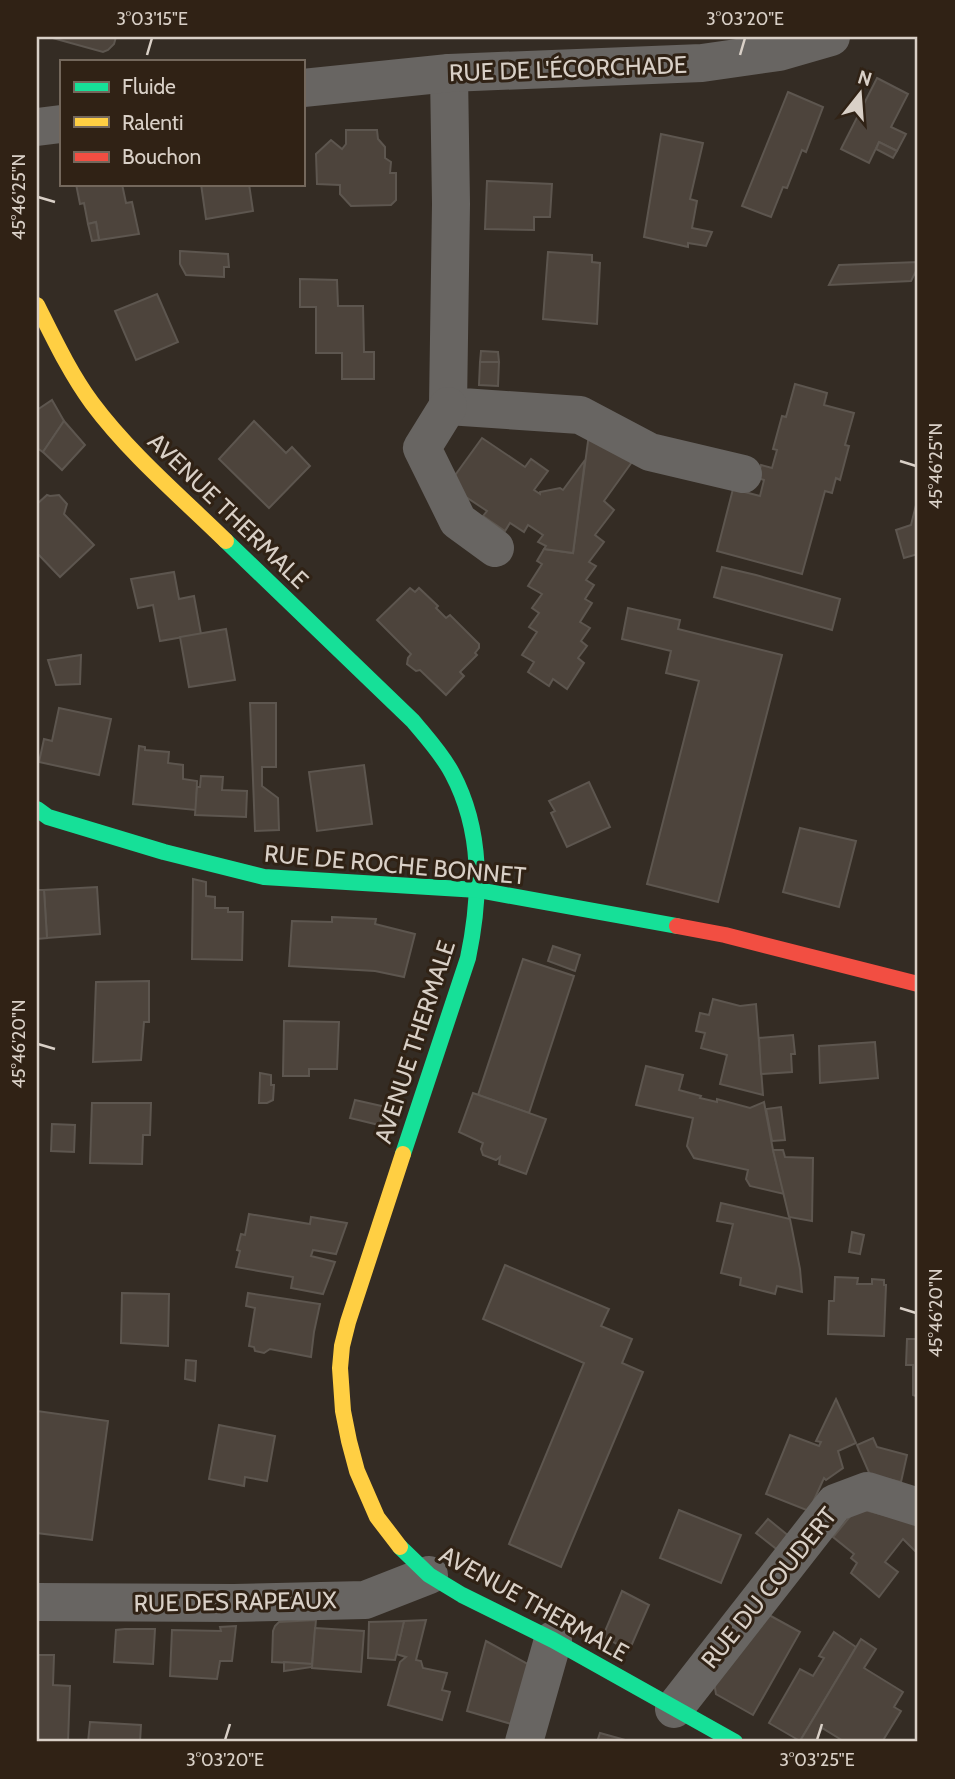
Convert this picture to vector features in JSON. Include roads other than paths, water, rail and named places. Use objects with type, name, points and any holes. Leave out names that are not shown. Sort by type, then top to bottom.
[{"type":"main road","name":"AVENUE THERMALE","points":[[37,305],[69,367],[109,424],[134,452],[413,721],[433,744],[452,774],[466,804],[474,838],[478,890],[476,922],[468,958],[348,1322],[341,1357],[343,1411],[349,1441],[377,1517],[400,1546],[429,1575],[461,1595],[553,1640],[735,1742]]},
{"type":"main road","name":"RUE DE ROCHE BONNET","points":[[37,808],[48,817],[164,852],[264,877],[478,890],[725,935],[918,984]]},
{"type":"street","name":"RUE DE L'ÉCORCHADE","points":[[304,89],[449,73],[702,63],[779,52],[831,37]]},
{"type":"street","points":[[449,73],[449,406],[422,448],[458,522],[495,548]]},
{"type":"street","points":[[37,127],[60,124]]},
{"type":"street","points":[[449,406],[580,415],[650,452],[743,474]]},
{"type":"street","name":"RUE DU COUDERT","points":[[674,1709],[835,1503],[867,1491],[918,1507]]},
{"type":"street","name":"RUE DES RAPEAUX","points":[[37,1602],[234,1603],[365,1600],[429,1575]]},
{"type":"street","points":[[524,1742],[553,1640]]}]
